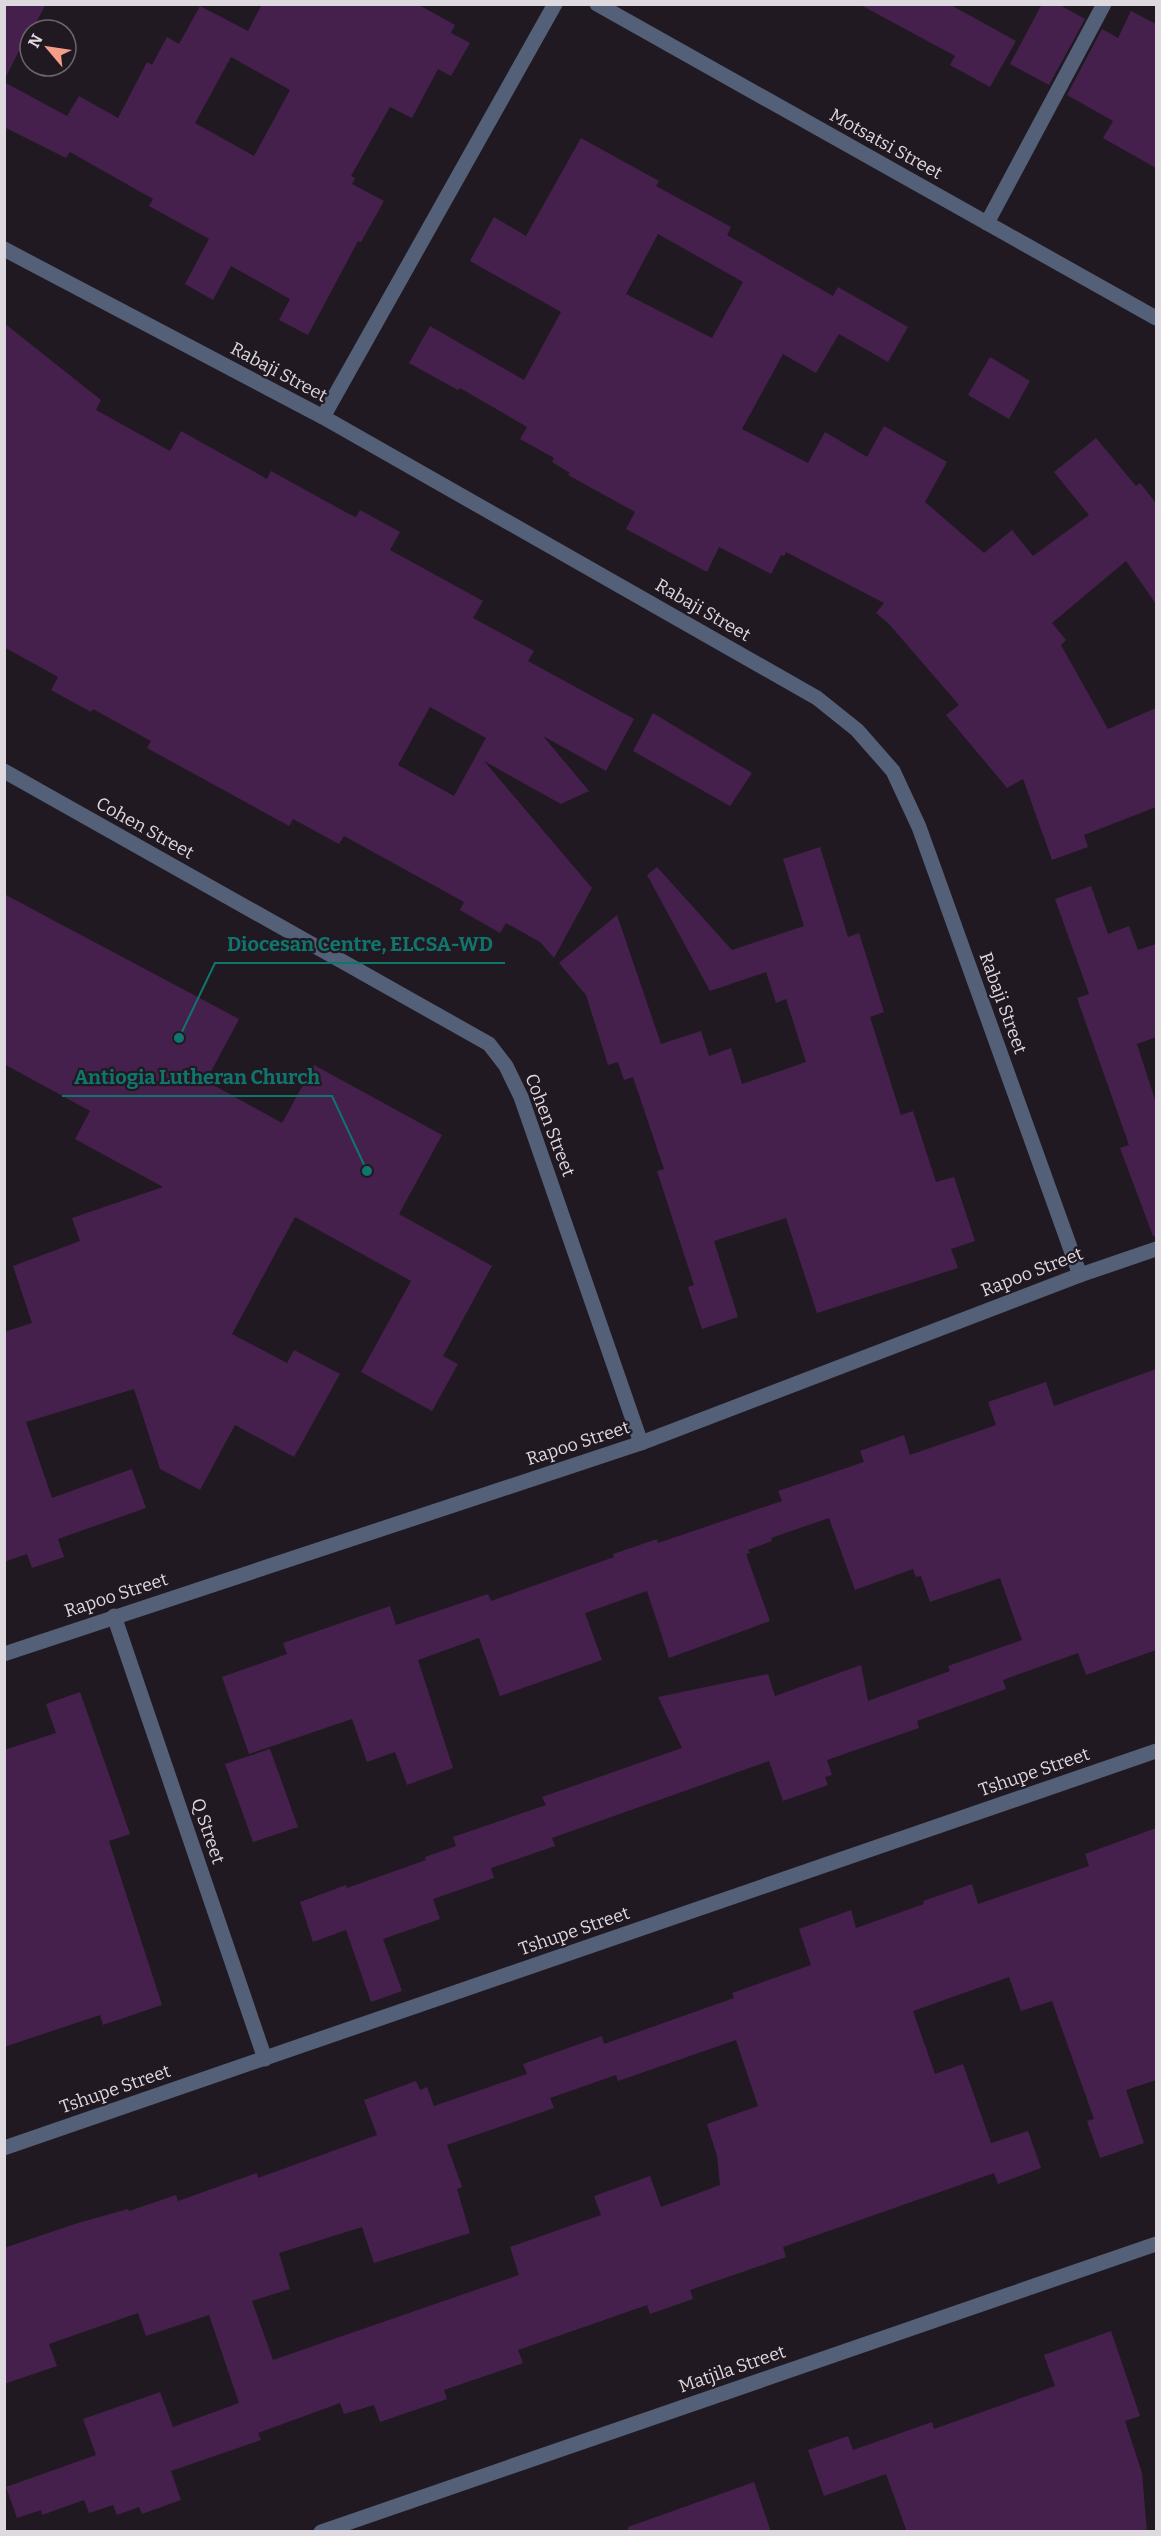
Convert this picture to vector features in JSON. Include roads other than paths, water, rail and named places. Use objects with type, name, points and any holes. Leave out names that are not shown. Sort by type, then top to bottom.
[{"type":"street","points":[[324,417],[555,4]]},
{"type":"street","name":"Motsatsi Street","points":[[597,4],[1156,318]]},
{"type":"street","points":[[987,223],[1104,4]]},
{"type":"street","name":"Rabaji Street","points":[[4,249],[324,417],[817,698],[857,730],[892,771],[919,827],[1080,1275]]},
{"type":"street","name":"Cohen Street","points":[[4,771],[489,1044],[506,1066],[521,1096],[641,1443]]},
{"type":"street","name":"Rapoo Street","points":[[4,1654],[641,1443],[1080,1275],[1156,1249]]},
{"type":"street","name":"Q Street","points":[[114,1616],[265,2058]]},
{"type":"street","name":"Tshupe Street","points":[[4,2148],[1156,1750]]},
{"type":"street","name":"Matjila Street","points":[[321,2532],[1156,2244]]},
{"type":"place","name":"Diocesan Centre, ELCSA-WD","points":[[179,1038]]},
{"type":"place","name":"Antiogia Lutheran Church","points":[[367,1171]]}]
